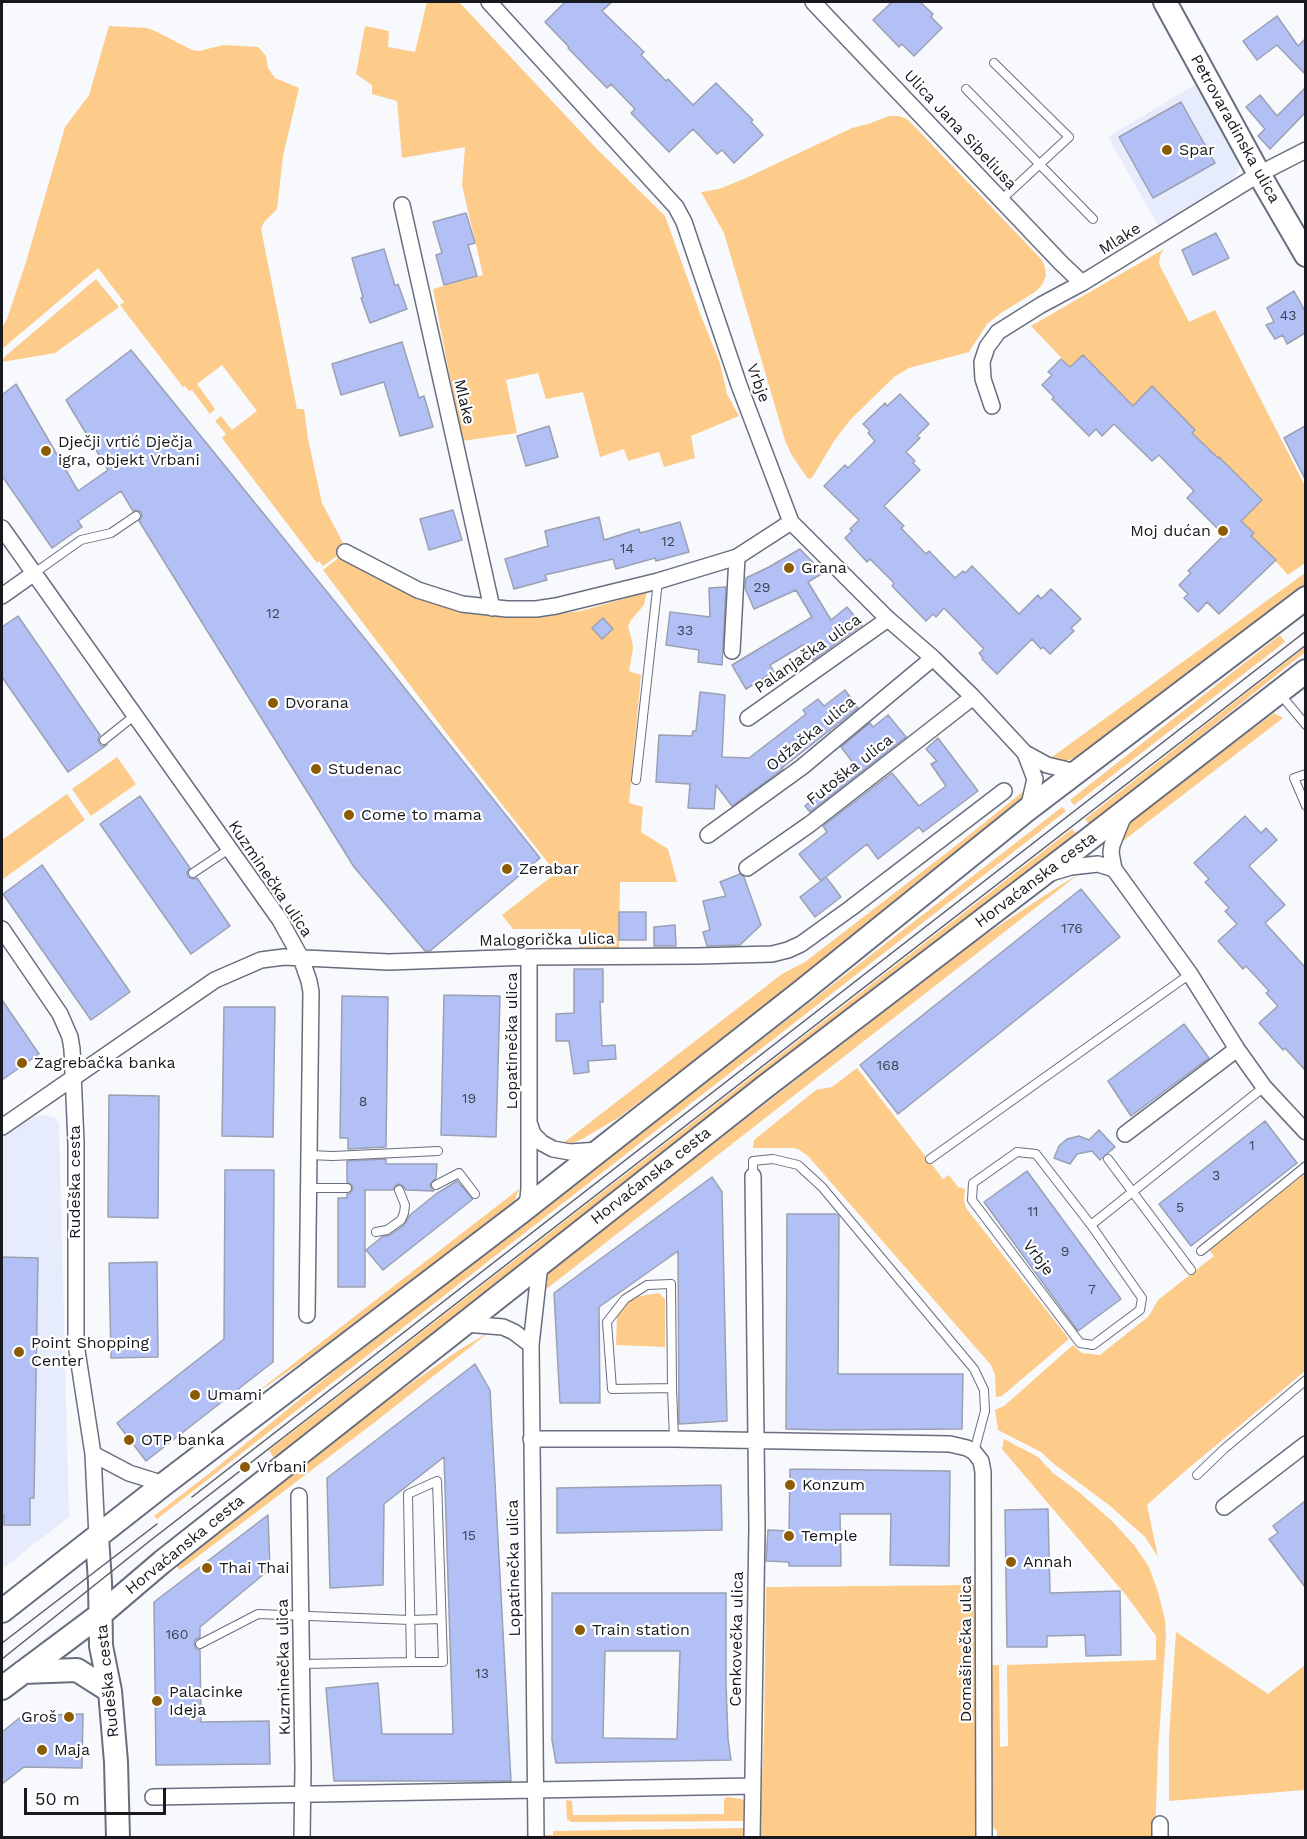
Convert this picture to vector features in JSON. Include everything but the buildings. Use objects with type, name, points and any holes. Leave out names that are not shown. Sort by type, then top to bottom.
[{"type":"street","name":"Vrbje","points":[[489,2],[676,207],[684,222],[739,385],[791,522],[888,619],[933,657],[1025,753],[1047,765],[1076,772]]},
{"type":"street","name":"Ulica Jana Sibeliusa","points":[[813,2],[1082,283]]},
{"type":"street","name":"Petrovaradinska ulica","points":[[1165,2],[1305,255]]},
{"type":"street","name":"Mlake","points":[[992,406],[983,379],[982,362],[987,347],[998,332],[1259,174],[1305,150]]},
{"type":"street","name":"Mlake","points":[[402,204],[492,608]]},
{"type":"street","points":[[345,552],[418,590],[462,604],[492,608],[536,609],[658,581],[737,557],[791,522]]},
{"type":"street","name":"Kuzminečka ulica","points":[[2,528],[280,920],[301,958],[309,981],[310,992],[307,1315]]},
{"type":"street","points":[[732,651],[737,557]]},
{"type":"street","points":[[2,596],[33,574]]},
{"type":"street","points":[[2,1611],[164,1484],[601,1150],[1028,809],[1305,598]]},
{"type":"street","name":"Palanjačka ulica","points":[[748,718],[888,619]]},
{"type":"street","name":"Odžačka ulica","points":[[708,835],[802,767],[933,657]]},
{"type":"street","name":"Horvaćanska cesta","points":[[2,1688],[101,1614],[162,1562],[766,1086],[1305,671]]},
{"type":"street","name":"Futoška ulica","points":[[747,868],[810,824],[973,697]]},
{"type":"street","name":"Vrbje","points":[[1025,753],[1035,779],[1028,809]]},
{"type":"street","name":"Malogorička ulica","points":[[2,1127],[215,981],[261,960],[284,957],[389,962],[529,957],[772,954],[788,950],[801,944],[842,914],[1004,791]]},
{"type":"street","points":[[1133,805],[1122,820],[1112,844],[1114,869],[1190,974],[1264,1087],[1305,1132]]},
{"type":"street","points":[[1037,879],[1071,867],[1098,864],[1114,869]]},
{"type":"street","name":"Rudeška cesta","points":[[2,929],[60,1014],[70,1037],[74,1078],[76,1155],[76,1344],[93,1454],[101,1646],[110,1691],[116,1762],[118,1838]]},
{"type":"street","name":"Lopatinečka ulica","points":[[521,1212],[528,1199],[530,1188],[529,957]]},
{"type":"street","points":[[1125,1134],[1237,1049]]},
{"type":"street","name":"Lopatinečka ulica","points":[[530,1125],[533,1134],[553,1149],[570,1152],[601,1150]]},
{"type":"street","name":"Cenkovečka ulica","points":[[752,1838],[757,1442],[753,1176]]},
{"type":"street","name":"Lopatinečka ulica","points":[[536,1838],[531,1345],[540,1264]]},
{"type":"street","points":[[465,1324],[503,1327],[531,1345]]},
{"type":"street","points":[[531,1439],[950,1444],[967,1448],[978,1456]]},
{"type":"street","points":[[1224,1507],[1305,1443]]},
{"type":"street","points":[[93,1454],[129,1473],[164,1484]]},
{"type":"street","name":"Domašinečka ulica","points":[[978,1456],[983,1472],[984,1838]]},
{"type":"street","name":"Kuzminečka ulica","points":[[299,1496],[302,1838]]},
{"type":"street","points":[[23,1672],[77,1670],[110,1691]]},
{"type":"street","points":[[153,1797],[753,1786]]},
{"type":"lane","points":[[994,63],[1069,137],[1001,200]]},
{"type":"lane","points":[[966,89],[1092,219]]},
{"type":"lane","points":[[33,574],[81,540],[111,533],[136,516]]},
{"type":"lane","points":[[636,780],[658,581]]},
{"type":"lane","points":[[1278,692],[1305,725]]},
{"type":"lane","points":[[104,740],[134,716]]},
{"type":"lane","points":[[1305,774],[1294,778],[1305,806]]},
{"type":"lane","points":[[193,873],[229,849]]},
{"type":"lane","points":[[930,1159],[1190,974]]},
{"type":"lane","points":[[1090,1225],[1264,1087]]},
{"type":"lane","points":[[309,1155],[438,1151]]},
{"type":"lane","name":"Vrbje","points":[[1017,1152],[1036,1154],[1090,1225],[1142,1298],[1140,1310],[1093,1345],[1080,1343],[972,1200],[973,1183],[1017,1152]]},
{"type":"lane","points":[[753,1176],[753,1161],[773,1159],[798,1165],[822,1187],[974,1369],[984,1390],[985,1411],[978,1456]]},
{"type":"lane","points":[[1108,1159],[1191,1270]]},
{"type":"lane","points":[[1201,1251],[1305,1166]]},
{"type":"lane","points":[[436,1185],[459,1173],[475,1194]]},
{"type":"lane","points":[[309,1188],[347,1188]]},
{"type":"lane","points":[[376,1232],[387,1230],[401,1220],[405,1205],[399,1190]]},
{"type":"lane","points":[[672,1388],[612,1389],[607,1323],[625,1299],[647,1285],[671,1284],[674,1439]]},
{"type":"lane","points":[[1197,1475],[1305,1380]]},
{"type":"lane","points":[[301,1664],[443,1662],[437,1481],[408,1494],[411,1662]]},
{"type":"lane","points":[[200,1644],[258,1614],[410,1620],[441,1619]]},
{"type":"shaded area","points":[[427,2],[459,2],[596,148],[665,216],[720,363],[727,394],[739,416],[691,436],[695,458],[664,467],[659,452],[628,461],[624,449],[600,457],[583,392],[546,399],[538,373],[506,380],[517,433],[462,441],[433,289],[483,275],[462,185],[465,147],[402,158],[397,101],[372,94],[372,85],[356,74],[365,26],[389,31],[388,47],[415,52]]},
{"type":"shaded area","points":[[109,26],[147,28],[192,50],[199,51],[223,45],[258,47],[266,56],[268,68],[275,78],[299,88],[283,156],[277,209],[264,222],[261,229],[297,409],[304,409],[322,503],[344,545],[358,553],[344,551],[323,566],[319,561],[317,563],[222,438],[226,434],[215,421],[221,416],[232,430],[257,411],[222,365],[197,384],[215,409],[210,414],[192,390],[189,391],[185,386],[183,387],[120,305],[124,302],[98,268],[2,349],[2,328],[26,262],[65,127],[89,95]]},
{"type":"shaded area","points":[[1201,81],[1240,161],[1239,169],[1224,189],[1158,225],[1108,137]]},
{"type":"shaded area","points":[[889,116],[907,119],[919,131],[1042,260],[1046,276],[1042,285],[1035,292],[987,324],[969,352],[909,368],[894,377],[850,420],[834,441],[812,478],[808,479],[791,454],[785,440],[724,233],[701,192],[719,189],[744,179],[852,128]]},
{"type":"shaded area","points":[[1164,249],[1160,255],[1159,264],[1189,322],[1215,310],[1305,486],[1305,563],[1288,575],[1262,546],[1247,540],[1254,533],[1237,517],[1262,499],[1249,486],[1245,489],[1227,471],[1230,468],[1193,433],[1195,430],[1183,418],[1162,403],[1165,399],[1153,387],[1136,403],[1135,409],[1100,379],[1103,375],[1083,355],[1070,367],[1031,326]]},
{"type":"shaded area","points":[[96,279],[119,307],[55,353],[2,362],[2,359]]},
{"type":"shaded area","points":[[343,554],[469,610],[519,617],[581,611],[647,592],[644,605],[628,626],[633,648],[629,671],[641,675],[629,803],[643,807],[641,832],[668,849],[677,882],[620,882],[619,950],[579,948],[581,929],[513,929],[502,915],[556,873],[323,570]]},
{"type":"shaded area","points":[[1305,573],[1305,588],[1216,657],[1074,758],[1066,761],[1048,760]]},
{"type":"shaded area","points":[[1280,635],[1285,642],[1074,805],[1070,800]]},
{"type":"shaded area","points":[[1305,647],[1305,652],[1090,825],[1085,819]]},
{"type":"shaded area","points":[[1274,713],[1283,718],[1119,844],[1126,826],[1134,818]]},
{"type":"shaded area","points":[[117,757],[136,784],[91,816],[72,789]]},
{"type":"shaded area","points":[[1030,786],[1025,804],[831,958],[618,1118],[582,1139],[570,1144],[562,1144],[782,974],[805,962]]},
{"type":"shaded area","points":[[67,794],[85,820],[3,879],[2,840]]},
{"type":"shaded area","points":[[1062,807],[1066,811],[157,1519],[154,1516],[349,1359]]},
{"type":"shaded area","points":[[1072,829],[1077,835],[432,1334],[275,1460],[269,1450]]},
{"type":"shaded area","points":[[1079,874],[540,1294],[545,1276],[553,1269],[982,937]]},
{"type":"shaded area","points":[[857,1068],[943,1179],[949,1175],[958,1187],[965,1189],[966,1208],[1069,1339],[1002,1396],[996,1397],[995,1375],[991,1365],[807,1155],[793,1148],[753,1148],[754,1140],[816,1090],[832,1087]]},
{"type":"shaded area","points":[[43,1115],[54,1117],[59,1123],[69,1517],[2,1569],[2,1135],[30,1118]]},
{"type":"shaded area","points":[[1305,1169],[1305,1371],[1147,1505],[1158,1557],[1145,1537],[1109,1505],[1041,1452],[998,1430],[995,1410],[1004,1406],[1073,1345],[1082,1353],[1100,1355],[1149,1316],[1158,1300],[1214,1256],[1208,1248]]},
{"type":"shaded area","points":[[519,1189],[513,1205],[354,1326],[248,1399]]},
{"type":"shaded area","points":[[659,1293],[665,1299],[665,1347],[616,1345],[617,1313],[634,1297]]},
{"type":"shaded area","points":[[488,1333],[180,1570],[176,1565],[377,1407],[459,1350]]},
{"type":"shaded area","points":[[1004,1439],[1038,1457],[1053,1473],[1113,1522],[1134,1545],[1149,1567],[1165,1620],[1166,1635],[1155,1837],[997,1837],[997,1831],[991,1826],[991,1665],[999,1665],[1000,1747],[1008,1746],[1007,1665],[1156,1660],[1156,1636],[1125,1594],[1002,1449]]},
{"type":"shaded area","points":[[976,1585],[978,1837],[761,1838],[766,1587]]},
{"type":"shaded area","points":[[1176,1632],[1268,1694],[1305,1665],[1305,1801],[1304,1790],[1169,1801],[1169,1736]]},
{"type":"shaded area","points":[[727,1797],[742,1799],[746,1802],[746,1821],[571,1822],[567,1819],[566,1800],[572,1801],[573,1815],[724,1814],[724,1799]]},
{"type":"shaded area","points":[[746,1828],[747,1837],[544,1838],[544,1835],[553,1835],[553,1831]]},
{"type":"tram line","points":[[192,1497],[1306,631]]},
{"type":"tram line","points":[[2,1659],[151,1540],[1306,645]]},
{"type":"tram line","points":[[2,1643],[157,1524]]},
{"type":"place","name":"Spar","points":[[1167,150]]},
{"type":"place","name":"Dječji vrtić Dječja igra, objekt Vrbani","points":[[46,451]]},
{"type":"place","name":"Moj dućan","points":[[1223,531]]},
{"type":"place","name":"Grana","points":[[789,568]]},
{"type":"place","name":"Dvorana","points":[[273,703]]},
{"type":"place","name":"Studenac","points":[[316,769]]},
{"type":"place","name":"Come to mama","points":[[349,815]]},
{"type":"place","name":"Zerabar","points":[[507,869]]},
{"type":"place","name":"Zagrebačka banka","points":[[22,1063]]},
{"type":"place","name":"Point Shopping Center","points":[[19,1352]]},
{"type":"place","name":"Umami","points":[[195,1395]]},
{"type":"place","name":"OTP banka","points":[[129,1440]]},
{"type":"place","name":"Vrbani","points":[[245,1467]]},
{"type":"place","name":"Konzum","points":[[790,1485]]},
{"type":"place","name":"Temple","points":[[789,1536]]},
{"type":"place","name":"Annah","points":[[1011,1562]]},
{"type":"place","name":"Thai Thai","points":[[207,1568]]},
{"type":"place","name":"Train station","points":[[580,1630]]},
{"type":"place","name":"Palacinke Ideja","points":[[157,1701]]},
{"type":"place","name":"Groš","points":[[69,1717]]},
{"type":"place","name":"Maja","points":[[42,1750]]}]
